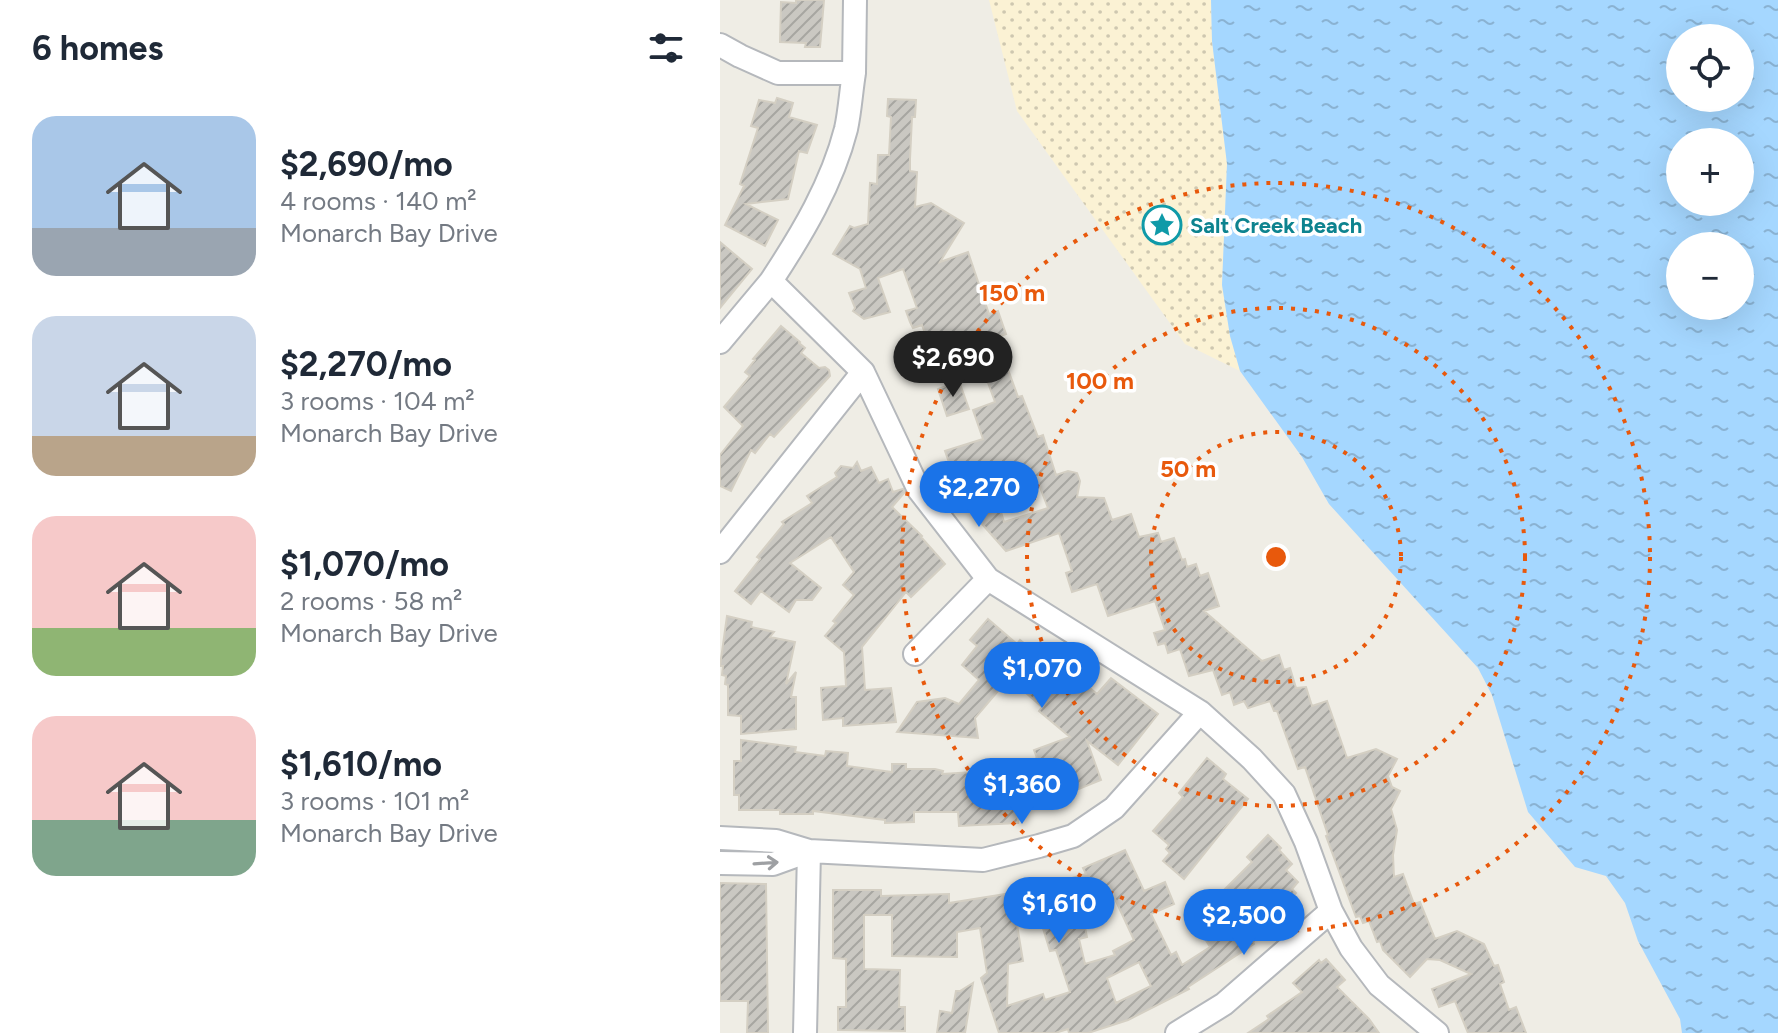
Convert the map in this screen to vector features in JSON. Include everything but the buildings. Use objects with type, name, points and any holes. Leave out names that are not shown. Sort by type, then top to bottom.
[{"type":"street","points":[[720,342],[771,281],[807,226],[829,176],[846,130],[854,73],[855,0]]},
{"type":"street","points":[[720,45],[778,73],[854,73]]},
{"type":"street","points":[[771,281],[863,372],[919,490],[988,579],[1200,712],[1252,759],[1284,794],[1306,842],[1331,911],[1351,948],[1379,985],[1437,1033]]},
{"type":"street","points":[[720,552],[863,372]]},
{"type":"street","points":[[915,654],[988,579]]},
{"type":"street","points":[[720,838],[776,841],[809,851],[983,860],[1073,836],[1114,808],[1200,712]]},
{"type":"street","points":[[720,863],[773,864],[809,851]]},
{"type":"street","points":[[805,1033],[809,851]]},
{"type":"street","points":[[1177,1033],[1224,1004],[1331,911]]},
{"type":"sand","name":"Salt Creek Beach","points":[[989,0],[1211,0],[1212,41],[1227,164],[1222,285],[1230,336],[1240,371],[1185,344],[1017,111]]},
{"type":"water","points":[[1211,0],[1778,0],[1778,1033],[1682,1033],[1680,1019],[1638,941],[1625,903],[1606,876],[1575,867],[1528,812],[1492,695],[1478,668],[1329,504],[1302,457],[1240,371],[1230,336],[1222,285],[1227,164],[1212,41]]},
{"type":"place","name":"Salt Creek Beach","points":[[1162,225]]}]
